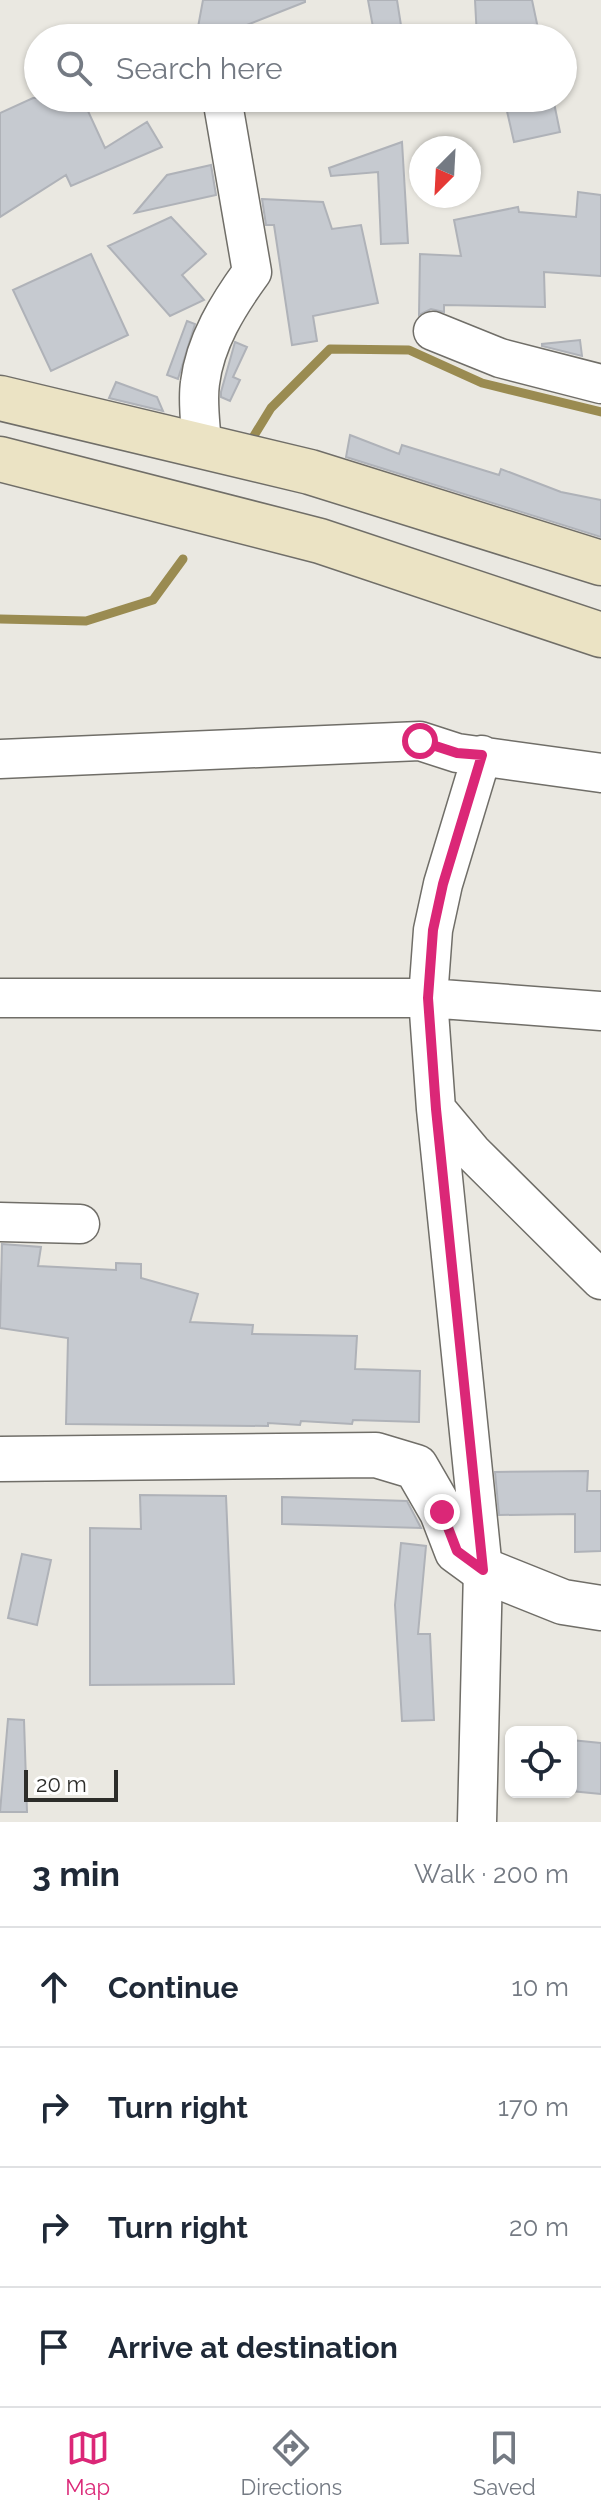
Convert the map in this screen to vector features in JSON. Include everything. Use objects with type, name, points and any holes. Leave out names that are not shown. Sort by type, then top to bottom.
[{"type":"main road","points":[[0,398],[310,472],[601,563]]},
{"type":"main road","points":[[0,459],[320,541],[601,635]]},
{"type":"street","points":[[202,446],[200,384],[212,340],[229,303],[252,272],[224,112]]},
{"type":"street","points":[[433,331],[500,358],[601,384]]},
{"type":"street","points":[[0,759],[420,741],[457,753],[601,773]]},
{"type":"street","points":[[477,1822],[483,1570],[436,1109],[428,998],[433,930],[443,884],[482,755]]},
{"type":"street","points":[[0,998],[428,998],[601,1011]]},
{"type":"street","points":[[436,1109],[472,1152],[601,1280]]},
{"type":"street","points":[[0,1222],[80,1224]]},
{"type":"street","points":[[0,1459],[376,1455],[416,1467],[442,1512],[457,1551],[483,1570],[563,1602],[601,1608]]},
{"type":"building","points":[[203,0],[305,0],[249,24],[199,24]]},
{"type":"building","points":[[368,0],[397,0],[401,24],[372,24]]},
{"type":"building","points":[[475,0],[532,0],[537,24],[476,24]]},
{"type":"building","points":[[24,102],[24,112],[88,112],[105,148],[147,122],[162,147],[71,186],[66,175],[0,217],[0,113]]},
{"type":"building","points":[[507,112],[556,112],[560,132],[514,142]]},
{"type":"building","points":[[402,142],[408,243],[381,244],[378,172],[331,176],[329,168]]},
{"type":"building","points":[[211,165],[216,195],[135,213],[167,175]]},
{"type":"building","points":[[578,192],[601,195],[601,276],[544,272],[545,307],[444,305],[444,312],[431,309],[419,315],[420,254],[461,256],[454,220],[518,207],[519,212],[576,217]]},
{"type":"building","points":[[262,199],[323,202],[332,229],[361,225],[378,303],[313,316],[317,341],[292,345],[274,225],[266,225]]},
{"type":"building","points":[[171,217],[206,254],[182,275],[204,300],[170,316],[108,246]]},
{"type":"building","points":[[91,254],[128,335],[51,371],[13,290]]},
{"type":"building","points":[[187,321],[195,324],[178,379],[167,375]]},
{"type":"building","points":[[580,340],[582,356],[542,346],[542,344]]},
{"type":"building","points":[[235,342],[247,347],[233,377],[240,380],[230,401],[221,397],[221,392]]},
{"type":"building","points":[[116,382],[157,397],[163,411],[109,398]]},
{"type":"building","points":[[350,435],[399,454],[402,445],[499,475],[501,469],[561,492],[601,500],[601,537],[346,457]]},
{"type":"building","points":[[2,1244],[41,1247],[38,1266],[116,1270],[116,1263],[141,1264],[141,1278],[198,1294],[190,1322],[253,1325],[252,1334],[357,1336],[355,1369],[420,1371],[419,1422],[353,1420],[352,1424],[301,1421],[300,1425],[268,1423],[268,1426],[66,1424],[68,1338],[0,1328]]},
{"type":"building","points":[[588,1471],[587,1491],[601,1491],[601,1551],[575,1552],[575,1514],[499,1515],[495,1472]]},
{"type":"building","points":[[140,1495],[226,1496],[234,1684],[90,1685],[90,1528],[141,1529]]},
{"type":"building","points":[[282,1497],[407,1501],[421,1528],[282,1524]]},
{"type":"building","points":[[401,1543],[426,1546],[418,1634],[430,1634],[434,1720],[402,1721],[395,1605]]},
{"type":"building","points":[[22,1554],[51,1560],[37,1625],[8,1618]]},
{"type":"building","points":[[8,1719],[24,1720],[27,1812],[0,1812]]},
{"type":"building","points":[[577,1741],[601,1743],[601,1794],[577,1792]]},
{"type":"waterway","points":[[252,439],[271,408],[330,349],[409,350],[482,383],[601,412]]},
{"type":"waterway","points":[[0,619],[86,621],[153,600],[183,559]]},
{"type":"route","points":[[420,741],[457,753],[482,755],[443,884],[433,930],[428,998],[436,1109],[483,1570],[457,1551],[442,1512]]}]
